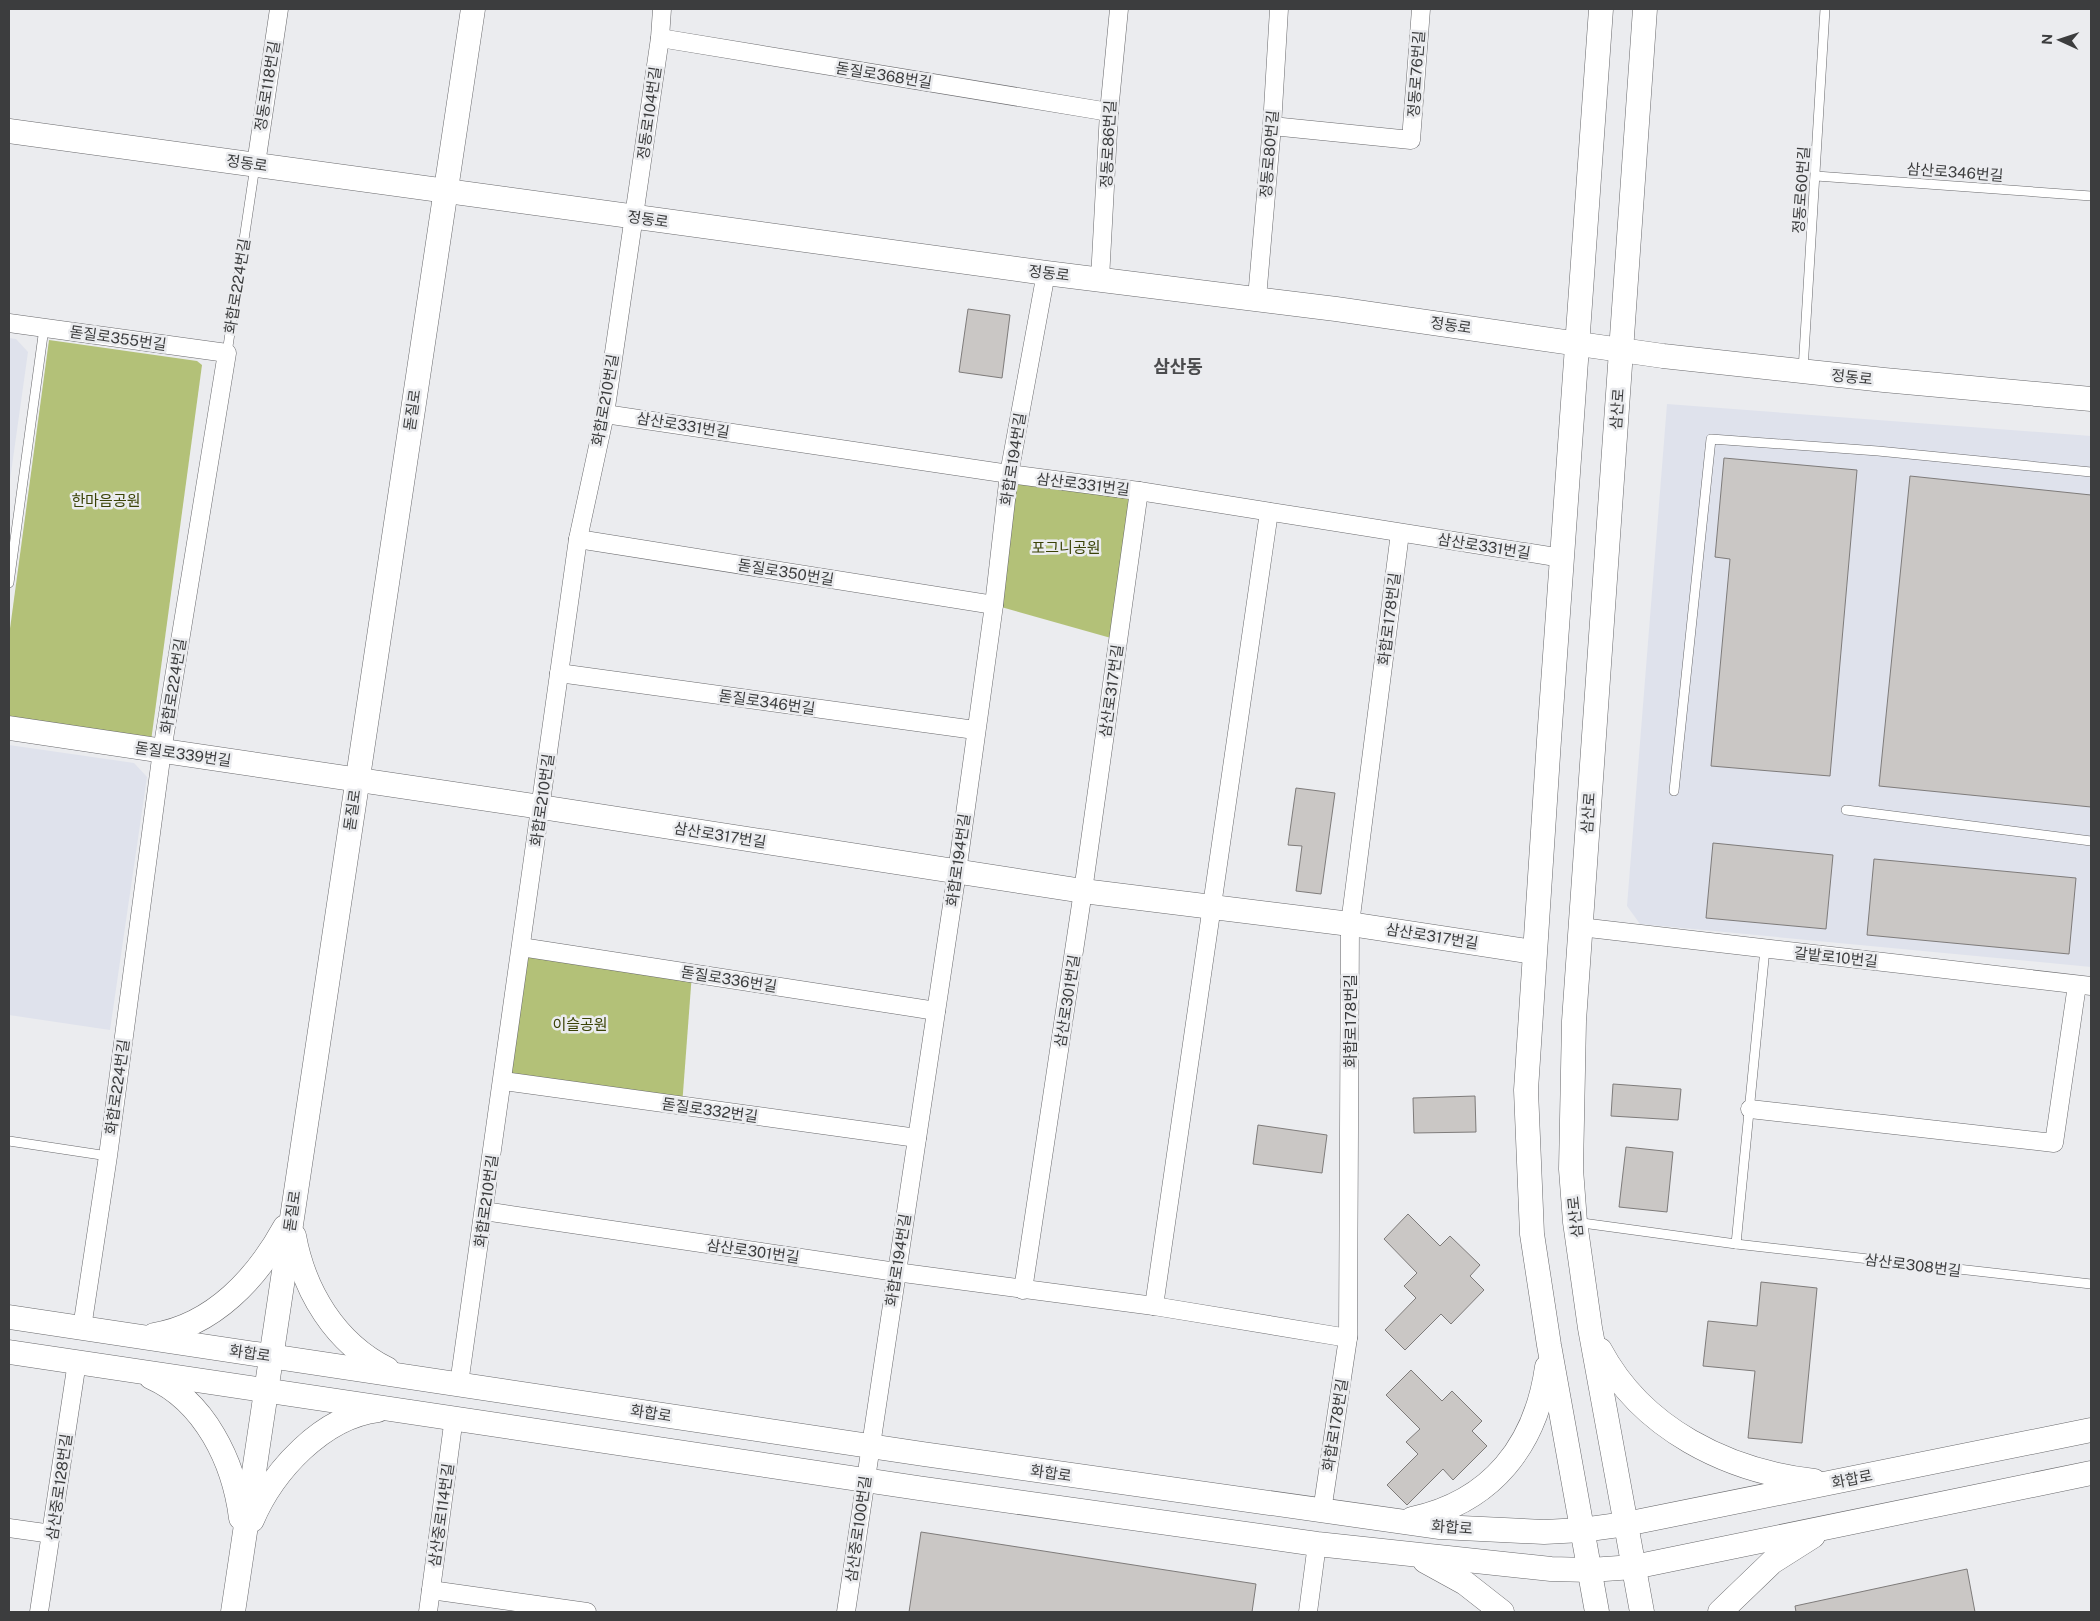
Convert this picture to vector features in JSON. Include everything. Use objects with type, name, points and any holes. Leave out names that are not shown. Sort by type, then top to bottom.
[{"type":"main road","name":"돋질로","points":[[233,1612],[444,191],[473,9]]},
{"type":"main road","points":[[1597,1612],[1549,1345],[1532,1234],[1526,1090],[1534,952],[1601,9]]},
{"type":"main road","name":"삼산로","points":[[1642,1612],[1590,1328],[1575,1222],[1571,1169],[1571,1094],[1580,927],[1644,9]]},
{"type":"main road","name":"정동로","points":[[9,131],[1046,274],[1257,298],[1621,350],[1803,372],[2091,399]]},
{"type":"main road","name":"돋질로339번길","points":[[9,728],[356,780]]},
{"type":"main road","name":"삼산로317번길","points":[[356,780],[1083,891],[1350,924],[1534,952]]},
{"type":"main road","points":[[143,1337],[177,1330],[205,1316],[225,1302],[264,1262],[275,1246],[292,1209]]},
{"type":"main road","points":[[292,1209],[297,1256],[304,1277],[323,1313],[366,1357],[398,1375]]},
{"type":"main road","name":"화합로","points":[[9,1317],[870,1446],[1322,1511],[1468,1528],[1544,1532],[1582,1530],[1626,1524],[2091,1430]]},
{"type":"main road","points":[[77,1362],[98,1363],[105,1360],[110,1351],[108,1340],[103,1334],[82,1328]]},
{"type":"main road","points":[[1590,1328],[1600,1351],[1613,1372],[1649,1414],[1672,1432],[1706,1450],[1763,1471],[1813,1481],[1838,1481]]},
{"type":"main road","points":[[1394,1520],[1425,1516],[1457,1505],[1487,1485],[1501,1472],[1524,1441],[1533,1422],[1545,1386],[1549,1345]]},
{"type":"main road","name":"화합로","points":[[9,1352],[866,1480],[1317,1544],[1551,1569],[1590,1570],[1634,1567],[2091,1473]]},
{"type":"main road","points":[[138,1372],[173,1390],[204,1421],[216,1439],[234,1485],[244,1540]]},
{"type":"main road","points":[[392,1408],[364,1399],[359,1386],[368,1376],[398,1375]]},
{"type":"main road","points":[[244,1540],[264,1497],[280,1474],[303,1449],[344,1420],[360,1414],[392,1408]]},
{"type":"main road","points":[[1720,1612],[1772,1562],[1826,1528]]},
{"type":"main road","points":[[1412,1555],[1465,1583],[1502,1612]]},
{"type":"street","name":"정동로118번길","points":[[256,164],[279,9]]},
{"type":"street","name":"정동로104번길","points":[[634,217],[660,38],[662,9]]},
{"type":"street","name":"정동로86번길","points":[[1100,279],[1109,112],[1119,9]]},
{"type":"street","name":"정동로80번길","points":[[1257,298],[1272,126],[1279,9]]},
{"type":"street","name":"정동로76번길","points":[[1272,126],[1411,140],[1421,9]]},
{"type":"street","name":"돋질로368번길","points":[[660,38],[1109,112]]},
{"type":"street","name":"화합로210번길","points":[[460,1384],[578,539],[605,414],[634,217]]},
{"type":"street","name":"화합로194번길","points":[[870,1446],[957,872],[975,730],[994,605],[1009,474],[1046,274]]},
{"type":"street","name":"돋질로355번길","points":[[9,323],[227,353]]},
{"type":"street","name":"화합로224번길","points":[[82,1328],[108,1156],[162,751],[227,353]]},
{"type":"street","name":"삼산로331번길","points":[[605,414],[1009,474],[1139,491],[1562,558]]},
{"type":"street","name":"삼산로317번길","points":[[1083,891],[1139,491]]},
{"type":"street","points":[[1154,1306],[1269,512]]},
{"type":"street","name":"화합로178번길","points":[[1322,1511],[1348,1338],[1350,924],[1400,533]]},
{"type":"street","name":"돋질로350번길","points":[[578,539],[994,605]]},
{"type":"street","name":"돋질로346번길","points":[[559,673],[975,730]]},
{"type":"street","name":"삼산로301번길","points":[[1022,1290],[1083,891]]},
{"type":"street","name":"갈밭로10번길","points":[[1580,927],[2084,985]]},
{"type":"street","name":"돋질로336번길","points":[[521,947],[936,1011]]},
{"type":"street","points":[[1750,1109],[2054,1143],[2084,985]]},
{"type":"street","name":"돋질로332번길","points":[[503,1081],[917,1138]]},
{"type":"street","name":"삼산로301번길","points":[[484,1211],[1022,1290],[1154,1306],[1348,1338]]},
{"type":"street","name":"삼산중로128번길","points":[[40,1612],[77,1362]]},
{"type":"street","name":"삼산중로114번길","points":[[428,1612],[454,1417]]},
{"type":"street","name":"삼산중로100번길","points":[[846,1612],[870,1446]]},
{"type":"street","points":[[9,1528],[52,1534]]},
{"type":"street","points":[[1308,1612],[1317,1544]]},
{"type":"street","points":[[432,1590],[587,1612]]},
{"type":"lane","name":"정동로60번길","points":[[1803,372],[1825,9]]},
{"type":"lane","name":"화합로224번길","points":[[227,353],[256,164]]},
{"type":"lane","name":"삼산로346번길","points":[[1816,176],[2091,196]]},
{"type":"lane","points":[[9,583],[44,328]]},
{"type":"lane","points":[[1674,791],[1711,439],[1878,451],[2091,472]]},
{"type":"lane","points":[[1846,810],[2091,841]]},
{"type":"lane","points":[[1736,1244],[1765,949]]},
{"type":"lane","points":[[9,1140],[108,1156]]},
{"type":"lane","name":"삼산로308번길","points":[[1575,1222],[1736,1244],[2091,1284]]},
{"type":"shaded area","points":[[9,338],[16,339],[28,352],[9,487]]},
{"type":"shaded area","points":[[1667,404],[2091,436],[2091,967],[1640,924],[1627,906]]},
{"type":"shaded area","points":[[9,745],[134,763],[147,777],[110,1030],[9,1015]]},
{"type":"green space","name":"한마음공원","points":[[49,340],[197,361],[202,365],[151,741],[9,722],[9,636]]},
{"type":"green space","name":"포그니공원","points":[[1009,474],[1139,491],[1118,640],[994,605]]},
{"type":"green space","name":"이슬공원","points":[[521,947],[692,973],[682,1106],[503,1081]]},
{"type":"building","points":[[968,309],[1010,315],[1002,378],[959,372]]},
{"type":"building","points":[[1724,458],[1857,470],[1830,776],[1711,766],[1730,559],[1715,557]]},
{"type":"building","points":[[1910,476],[2091,495],[2091,807],[1879,786]]},
{"type":"building","points":[[1296,788],[1335,793],[1321,894],[1296,891],[1302,846],[1288,845]]},
{"type":"building","points":[[1713,843],[1833,855],[1826,929],[1706,918]]},
{"type":"building","points":[[1874,859],[2076,878],[2069,954],[1867,935]]},
{"type":"building","points":[[1613,1084],[1681,1089],[1678,1120],[1611,1116]]},
{"type":"building","points":[[1475,1096],[1476,1132],[1414,1133],[1413,1098]]},
{"type":"building","points":[[1258,1125],[1327,1135],[1322,1173],[1253,1164]]},
{"type":"building","points":[[1626,1147],[1673,1152],[1667,1212],[1619,1207]]},
{"type":"building","points":[[1408,1214],[1440,1246],[1450,1236],[1480,1265],[1470,1276],[1484,1290],[1451,1324],[1441,1314],[1405,1350],[1385,1330],[1416,1298],[1404,1286],[1417,1273],[1384,1239]]},
{"type":"building","points":[[1761,1282],[1817,1288],[1802,1443],[1748,1438],[1755,1371],[1703,1366],[1708,1321],[1757,1326]]},
{"type":"building","points":[[1411,1370],[1442,1401],[1452,1391],[1482,1421],[1472,1431],[1487,1446],[1453,1480],[1443,1469],[1407,1505],[1387,1485],[1418,1454],[1406,1442],[1420,1429],[1386,1395]]},
{"type":"building","points":[[921,1532],[1256,1584],[1252,1612],[909,1612]]},
{"type":"building","points":[[1967,1569],[1975,1612],[1796,1612],[1795,1606]]},
{"type":"district","name":"삼산동","points":[[1178,366]]}]
